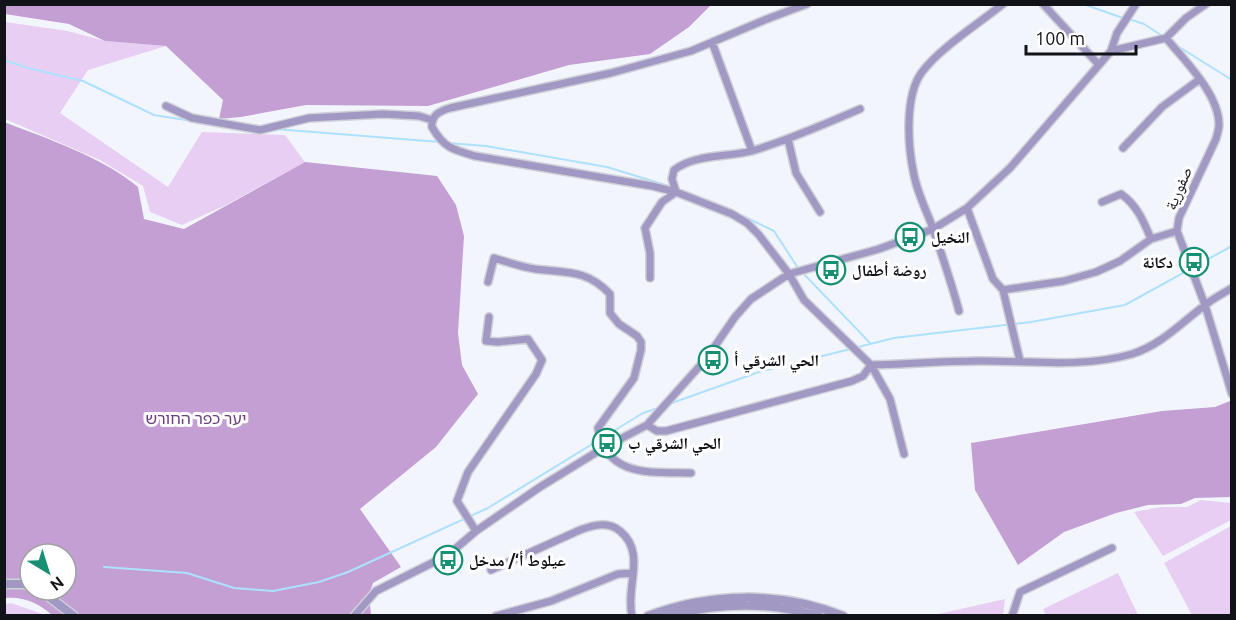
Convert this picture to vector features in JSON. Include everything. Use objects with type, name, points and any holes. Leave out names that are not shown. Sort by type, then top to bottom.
[{"type":"street","points":[[807,4],[767,18],[691,51],[611,73],[440,111],[432,120],[432,127],[452,150],[676,192],[732,214],[747,223],[789,274],[804,300],[871,365],[890,399],[904,454]]},
{"type":"street","points":[[959,311],[951,279],[914,177],[910,153],[910,117],[914,88],[920,74],[933,59],[1003,4]]},
{"type":"street","points":[[1043,4],[1099,65]]},
{"type":"street","points":[[354,615],[374,593],[385,585],[448,555],[476,531],[540,487],[604,447],[647,425],[706,359],[735,317],[752,299],[789,274],[879,249],[933,229],[967,208],[1010,168],[1111,51],[1117,33],[1136,4]]},
{"type":"street","points":[[1111,51],[1166,38],[1197,8],[1206,4]]},
{"type":"street","name":"صفورية","points":[[1166,38],[1200,79],[1209,94],[1219,125],[1216,139],[1179,218],[1177,231],[1205,305],[1232,394]]},
{"type":"street","points":[[712,42],[752,151]]},
{"type":"street","points":[[1123,148],[1162,107],[1200,79]]},
{"type":"street","points":[[165,106],[192,118],[260,130],[309,118],[383,114],[426,117],[432,120]]},
{"type":"street","points":[[676,192],[672,179],[674,170],[681,165],[691,161],[752,151],[788,139],[860,109]]},
{"type":"street","points":[[788,139],[796,173],[820,212]]},
{"type":"street","points":[[650,278],[650,253],[645,228],[662,202],[676,192]]},
{"type":"street","points":[[1102,202],[1121,194],[1128,198],[1140,214],[1151,238]]},
{"type":"street","points":[[967,208],[993,279],[1003,290],[1020,361]]},
{"type":"street","points":[[1003,290],[1064,281],[1096,272],[1120,261],[1151,238],[1177,231]]},
{"type":"street","points":[[488,282],[494,258],[532,268],[566,270],[580,274],[604,288],[610,294],[610,313],[619,324],[637,336],[641,350],[634,378],[598,428],[604,447],[612,458],[630,469],[643,472],[691,473]]},
{"type":"street","points":[[871,365],[972,361],[1047,363],[1132,354],[1173,332],[1205,305],[1232,288]]},
{"type":"street","points":[[476,531],[457,501],[468,472],[530,383],[542,360],[528,339],[486,341],[489,317]]},
{"type":"street","points":[[647,425],[657,431],[666,431],[852,381],[863,376],[871,365]]},
{"type":"street","points":[[491,570],[580,530],[599,525],[616,528],[627,538],[634,553],[630,604],[632,615]]},
{"type":"street","points":[[1012,615],[1020,592],[1112,548]]},
{"type":"street","points":[[496,615],[552,601],[618,574],[633,573]]},
{"type":"street","points":[[359,615],[374,593]]},
{"type":"street","points":[[648,615],[695,602],[745,597],[784,601],[843,615]]},
{"type":"street","points":[[56,602],[74,615]]},
{"type":"street","points":[[669,615],[702,608],[735,605],[781,608],[819,615]]},
{"type":"shaded area","points":[[5,22],[68,31],[105,41],[166,46],[88,70],[60,113],[168,187],[202,132],[285,135],[305,162],[226,205],[182,225],[150,212],[143,186],[100,160],[5,119]]},
{"type":"shaded area","points":[[1201,500],[1231,503],[1231,520],[1163,556],[1134,512],[1161,507],[1187,507]]},
{"type":"shaded area","points":[[1231,526],[1231,615],[1192,615],[1164,563]]},
{"type":"shaded area","points":[[1118,573],[1138,615],[1046,615],[1043,609]]},
{"type":"shaded area","points":[[1005,599],[1003,615],[934,615]]},
{"type":"shaded area","points":[[11,603],[43,615],[5,615],[5,604]]},
{"type":"green space","points":[[5,4],[711,5],[689,27],[650,54],[569,65],[428,106],[306,105],[219,119],[223,100],[166,46],[105,41],[69,24],[5,14]]},
{"type":"green space","name":"יער כפר החורש","points":[[4,122],[74,150],[124,176],[138,187],[144,219],[184,229],[305,162],[437,176],[456,205],[464,236],[458,333],[462,365],[478,394],[436,447],[360,509],[401,567],[373,583],[369,595],[371,615],[52,615],[32,602],[78,602],[78,542],[18,542],[18,598],[5,598]]},
{"type":"green space","points":[[1230,401],[1231,497],[1195,498],[1181,504],[1148,505],[1116,513],[1064,532],[1018,565],[975,490],[971,443],[1162,411],[1215,407]]},
{"type":"waterway","points":[[1083,4],[1123,18]]},
{"type":"waterway","points":[[1129,19],[1144,24],[1164,37]]},
{"type":"waterway","points":[[1176,45],[1232,80]]},
{"type":"waterway","points":[[4,60],[83,81],[154,115],[192,121]]},
{"type":"waterway","points":[[275,129],[440,142]]},
{"type":"waterway","points":[[448,143],[486,146],[607,167],[672,187]]},
{"type":"waterway","points":[[677,189],[716,204]]},
{"type":"waterway","points":[[741,215],[774,231],[798,268]]},
{"type":"waterway","points":[[669,404],[759,372],[894,338],[1031,322],[1125,305],[1232,246]]},
{"type":"waterway","points":[[802,272],[871,344]]},
{"type":"waterway","points":[[104,567],[187,573],[234,588],[273,591],[319,582],[348,572],[488,508],[643,413],[658,408]]},
{"type":"place","name":"النخيل","points":[[910,237]]},
{"type":"place","name":"دكانة","points":[[1194,262]]},
{"type":"place","name":"روضة أطفال","points":[[831,270]]},
{"type":"place","name":"الحي الشرقي أ","points":[[713,360]]},
{"type":"place","name":"الحي الشرقي ب","points":[[607,443]]},
{"type":"place","name":"عيلوط أ‘/ مدخل","points":[[448,560]]}]
